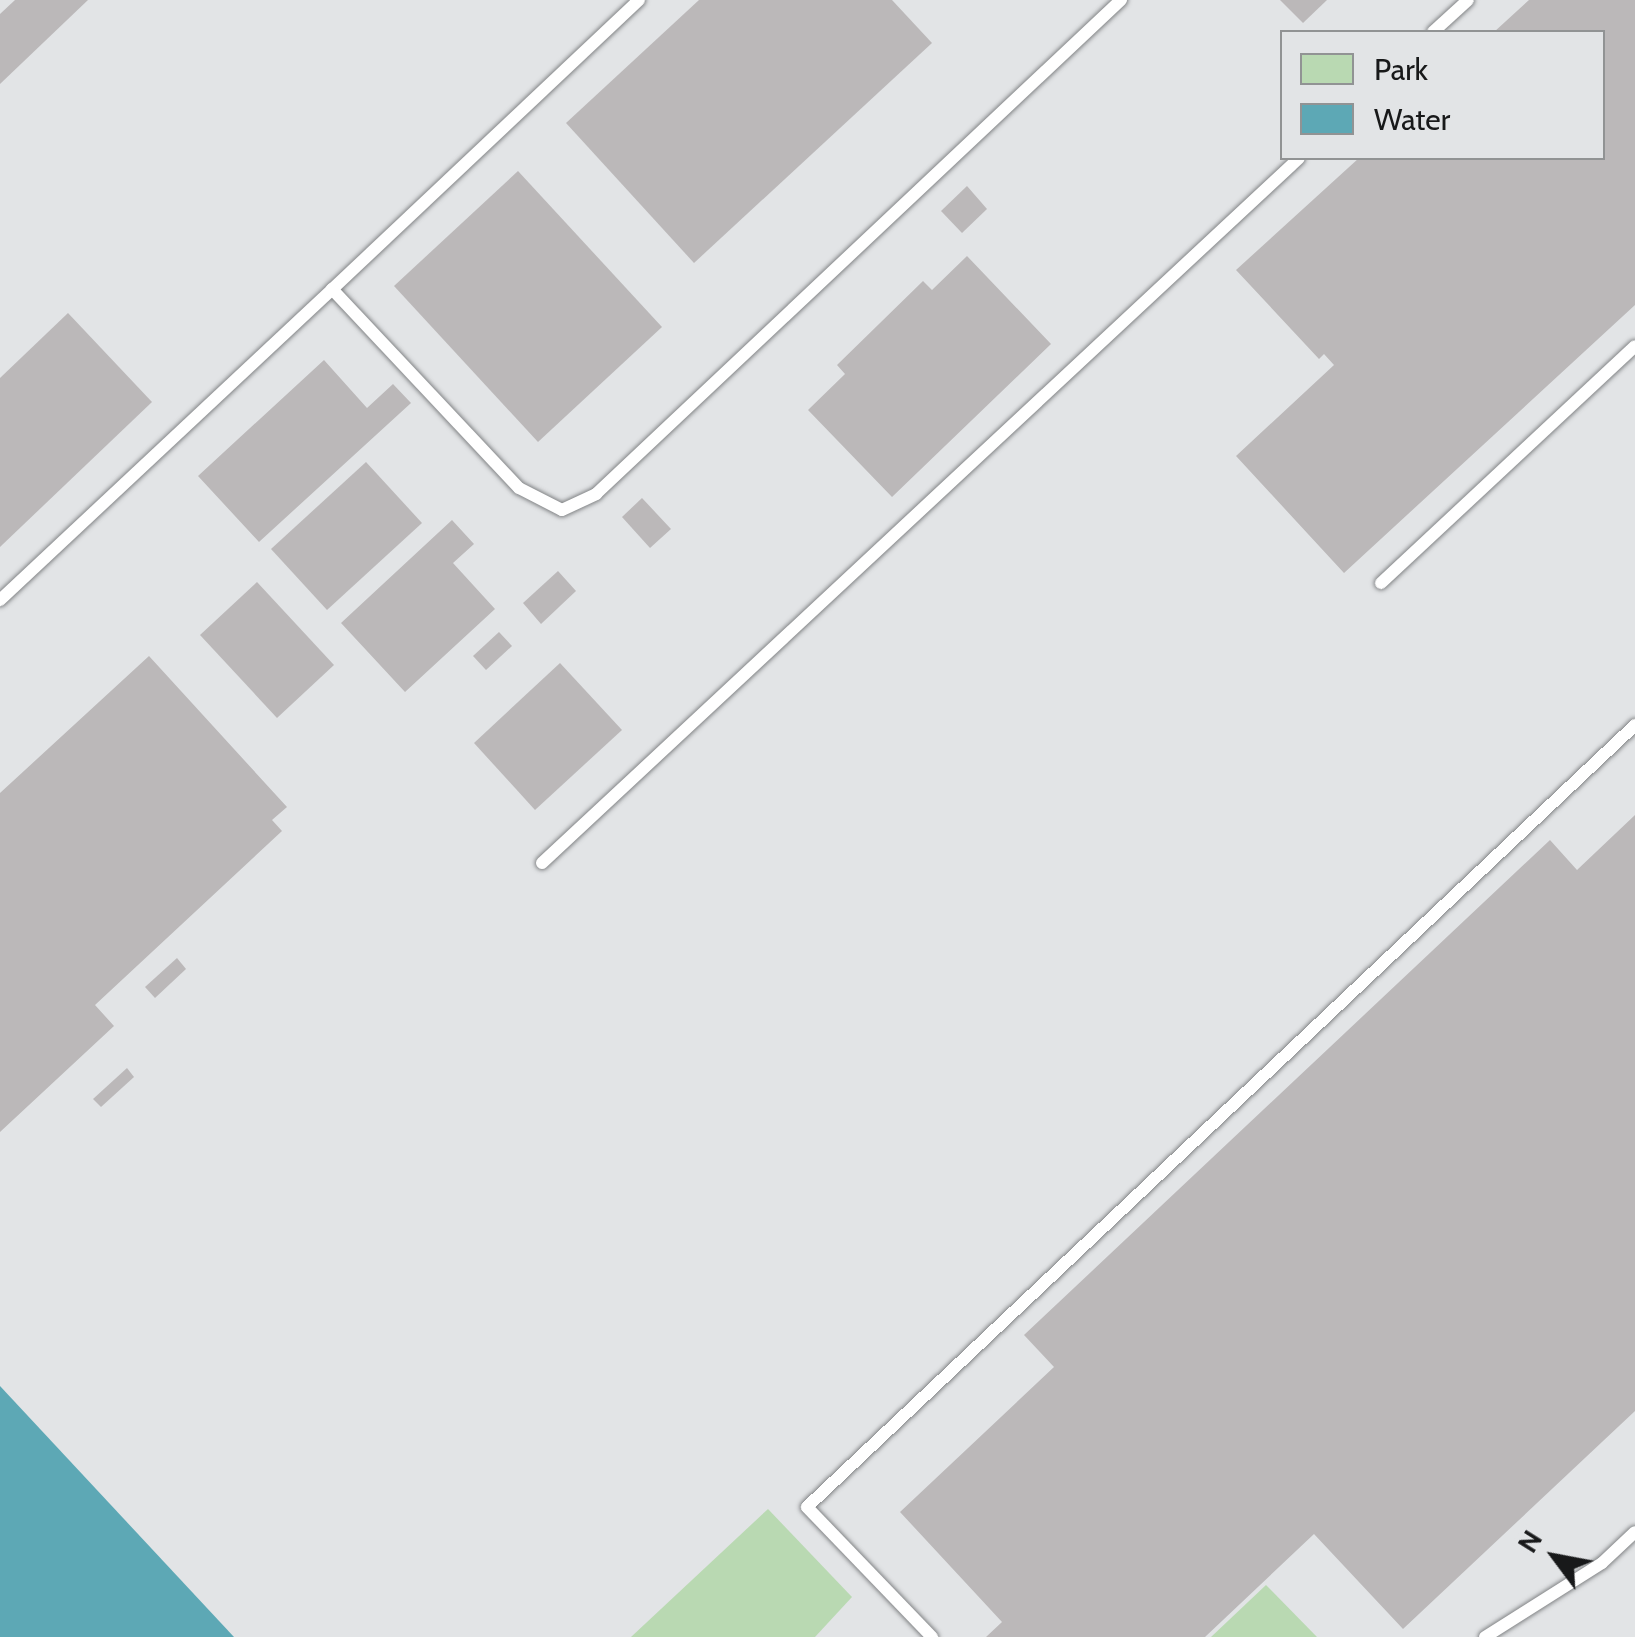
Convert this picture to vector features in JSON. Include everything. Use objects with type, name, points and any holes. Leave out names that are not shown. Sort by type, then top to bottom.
[{"type":"lane","points":[[0,600],[639,0]]},
{"type":"lane","points":[[332,288],[519,488],[562,510],[582,504],[1121,0]]},
{"type":"lane","points":[[1435,30],[1468,0]]},
{"type":"lane","points":[[542,862],[1297,160]]},
{"type":"lane","points":[[1381,584],[1635,346]]},
{"type":"lane","points":[[932,1637],[806,1507],[1635,725]]},
{"type":"lane","points":[[1484,1637],[1602,1563],[1635,1532]]},
{"type":"green space","points":[[768,1509],[852,1597],[815,1637],[631,1637]]},
{"type":"green space","points":[[1266,1585],[1317,1637],[1211,1637]]},
{"type":"water","points":[[0,1386],[234,1637],[0,1637]]},
{"type":"building","points":[[15,0],[88,0],[0,84],[0,14]]},
{"type":"building","points":[[699,0],[892,0],[932,43],[694,263],[566,123]]},
{"type":"building","points":[[1280,0],[1327,0],[1303,23]]},
{"type":"building","points":[[1529,0],[1635,0],[1635,305],[1344,573],[1236,456],[1334,365],[1324,354],[1319,359],[1236,270],[1357,160],[1605,160],[1605,30],[1496,30]]},
{"type":"building","points":[[518,171],[662,327],[538,442],[394,286]]},
{"type":"building","points":[[967,186],[987,209],[962,233],[941,211]]},
{"type":"building","points":[[967,256],[1051,344],[892,497],[808,410],[845,374],[837,365],[923,281],[932,290]]},
{"type":"building","points":[[68,313],[152,402],[0,547],[0,378]]},
{"type":"building","points":[[324,360],[367,408],[393,384],[411,403],[259,542],[198,476]]},
{"type":"building","points":[[366,462],[422,523],[327,610],[271,549]]},
{"type":"building","points":[[642,498],[671,529],[650,548],[622,517]]},
{"type":"building","points":[[452,520],[474,544],[453,563],[495,609],[405,692],[341,623]]},
{"type":"building","points":[[558,571],[576,591],[541,624],[523,603]]},
{"type":"building","points":[[257,582],[334,665],[277,718],[200,635]]},
{"type":"building","points":[[499,632],[512,646],[486,670],[473,656]]},
{"type":"building","points":[[149,656],[287,807],[272,820],[282,831],[95,1005],[114,1026],[0,1132],[0,793]]},
{"type":"building","points":[[560,663],[622,730],[535,810],[474,743]]},
{"type":"building","points":[[1635,815],[1635,1411],[1403,1629],[1314,1534],[1205,1637],[986,1637],[1002,1622],[900,1512],[1054,1367],[1024,1335],[1550,840],[1577,870]]},
{"type":"building","points":[[177,958],[186,969],[155,998],[145,987]]},
{"type":"building","points":[[127,1068],[134,1077],[101,1107],[93,1099]]}]
